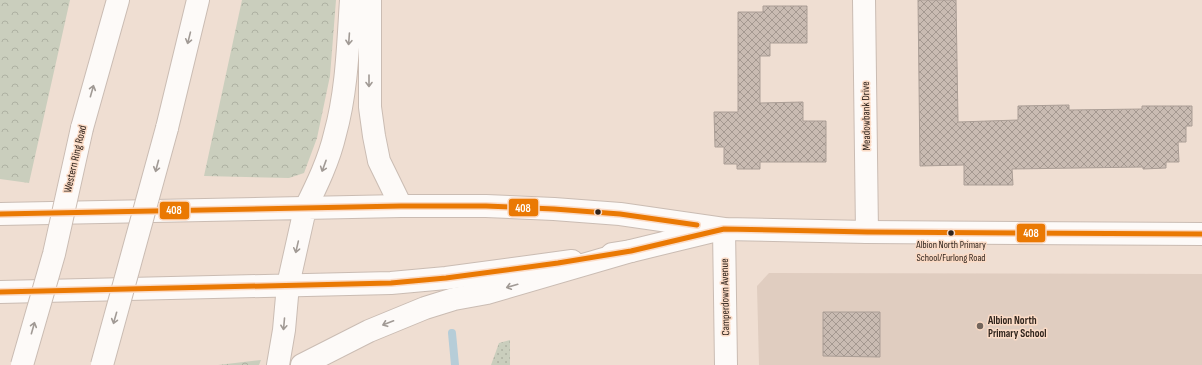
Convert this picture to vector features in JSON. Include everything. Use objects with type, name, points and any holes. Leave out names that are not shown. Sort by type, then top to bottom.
[{"type":"main road","name":"Western Ring Road","points":[[22,365],[54,254],[82,128],[118,0]]},
{"type":"main road","points":[[102,365],[167,128],[198,0]]},
{"type":"main road","points":[[278,365],[284,330],[288,286],[305,209],[319,180],[335,135],[346,80],[351,0]]},
{"type":"main road","points":[[370,0],[370,107],[374,136],[379,161],[401,206]]},
{"type":"main road","name":"Meadowbank Drive","points":[[864,0],[867,232]]},
{"type":"main road","points":[[0,214],[401,206],[486,206],[620,214],[724,229],[867,232],[1202,234]]},
{"type":"main road","points":[[302,365],[369,331],[425,308],[454,299],[487,293],[630,251],[724,229]]},
{"type":"main road","name":"Camperdown Avenue","points":[[724,229],[726,365]]},
{"type":"main road","points":[[0,292],[391,283],[446,278],[558,263],[630,251]]},
{"type":"shaded area","name":"Albion North Primary School","points":[[769,273],[1202,274],[1202,365],[759,365],[757,286]]},
{"type":"green space","points":[[0,0],[70,0],[29,183],[0,179]]},
{"type":"green space","points":[[242,0],[336,0],[330,76],[317,138],[304,173],[289,178],[204,176]]},
{"type":"green space","points":[[510,340],[510,365],[491,365],[499,343]]},
{"type":"green space","points":[[261,360],[259,365],[218,365]]},
{"type":"building","points":[[918,0],[956,0],[958,122],[1018,120],[1018,106],[1069,105],[1069,110],[1142,109],[1142,106],[1192,106],[1192,126],[1186,126],[1186,142],[1178,142],[1179,162],[1166,162],[1166,168],[1143,169],[1143,167],[1012,169],[1013,185],[964,185],[964,165],[920,166]]},
{"type":"building","points":[[763,6],[807,6],[807,43],[770,43],[770,56],[760,56],[760,103],[803,102],[803,121],[826,121],[826,162],[760,162],[760,169],[737,169],[737,164],[724,164],[724,147],[715,147],[714,112],[738,112],[738,12],[763,12]]},
{"type":"building","points":[[823,312],[880,312],[880,357],[823,356]]},
{"type":"waterway","points":[[452,333],[455,365]]},
{"type":"transit line","name":"408","points":[[0,214],[401,206],[486,206],[620,214],[697,225]]},
{"type":"transit line","name":"408","points":[[0,292],[391,283],[446,278],[558,263],[631,251],[724,229],[867,232],[1202,234]]},
{"type":"place","name":"Albion North Primary School/Furlong Road","points":[[951,233]]},
{"type":"place","name":"Albion North Primary School","points":[[980,326]]}]
